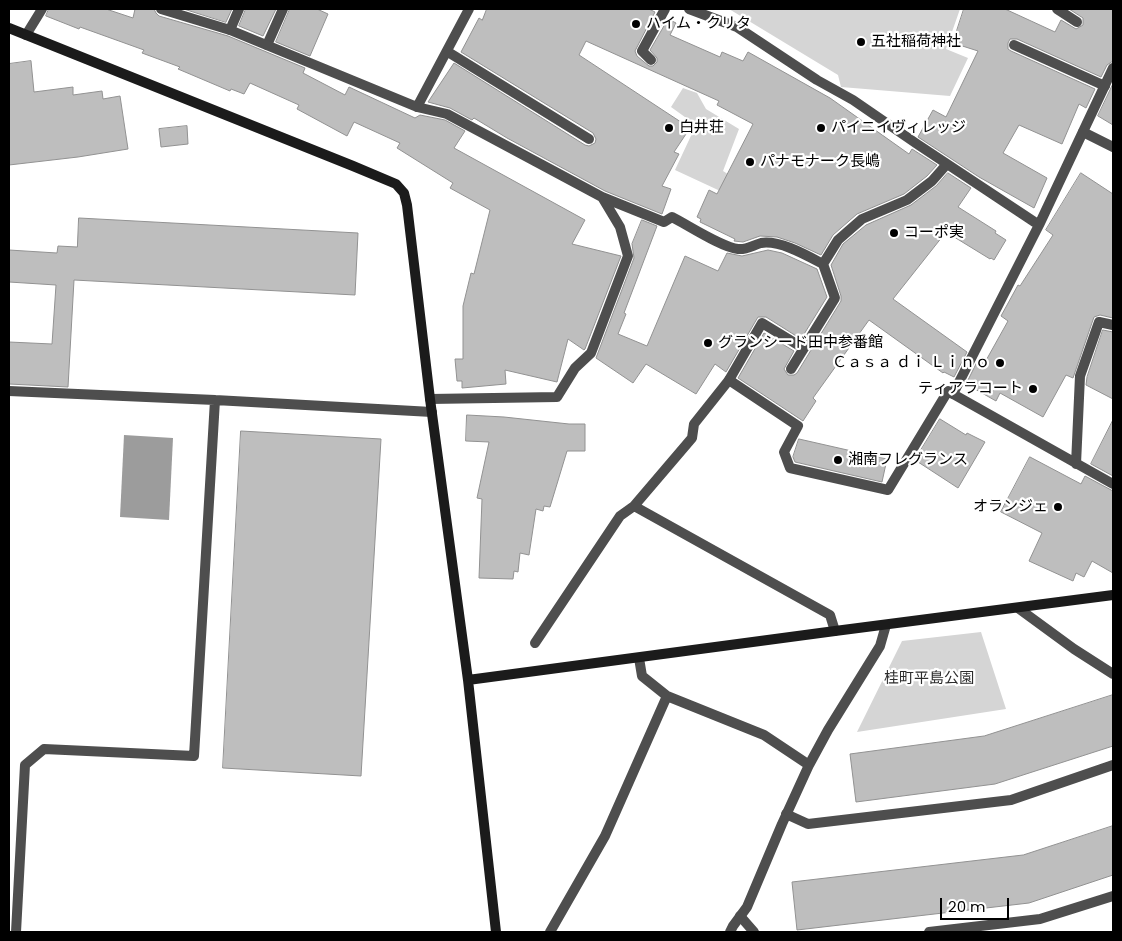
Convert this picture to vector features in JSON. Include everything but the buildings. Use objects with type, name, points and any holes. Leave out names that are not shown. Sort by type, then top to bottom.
[{"type":"street","points":[[26,34],[42,9]]},
{"type":"street","points":[[161,9],[230,30],[417,107],[447,114],[602,197],[664,222],[672,217],[728,246],[739,249],[762,243],[776,245],[796,250],[823,264],[835,298],[791,369]]},
{"type":"street","points":[[230,30],[239,9]]},
{"type":"street","points":[[267,45],[283,9]]},
{"type":"street","points":[[417,107],[448,52],[469,9]]},
{"type":"street","points":[[651,60],[642,51],[665,9]]},
{"type":"street","points":[[689,9],[736,27],[817,80],[853,100],[1039,225]]},
{"type":"street","points":[[1057,9],[1077,22]]},
{"type":"street","points":[[9,28],[396,184],[404,193],[468,680],[496,932]]},
{"type":"street","points":[[1014,45],[1104,86]]},
{"type":"street","points":[[448,52],[589,138]]},
{"type":"street","points":[[953,394],[1039,225],[1113,68]]},
{"type":"street","points":[[1083,132],[1113,147]]},
{"type":"street","points":[[823,264],[838,240],[862,219],[907,200],[932,181],[947,164]]},
{"type":"street","points":[[430,399],[557,396],[575,368],[592,353],[628,256],[620,227],[602,197]]},
{"type":"street","points":[[1076,464],[1080,376],[1099,322],[1113,325]]},
{"type":"street","points":[[535,643],[620,516],[634,506],[692,438],[694,424],[730,380],[762,323],[803,348]]},
{"type":"street","points":[[730,380],[798,426],[784,452],[790,468],[888,490],[948,391],[1113,484]]},
{"type":"street","points":[[9,391],[432,412]]},
{"type":"street","points":[[16,932],[25,765],[44,749],[194,756],[215,400]]},
{"type":"street","points":[[634,506],[830,614],[835,631]]},
{"type":"street","points":[[468,680],[1113,596]]},
{"type":"street","points":[[1018,608],[1074,649],[1113,674]]},
{"type":"street","points":[[730,932],[747,907],[809,765],[828,730],[880,646],[886,625]]},
{"type":"street","points":[[639,658],[642,676],[667,696],[764,735],[809,765]]},
{"type":"street","points":[[550,932],[605,836],[667,696]]},
{"type":"street","points":[[786,814],[808,824],[1011,800],[1113,765]]},
{"type":"street","points":[[929,932],[1040,919],[1113,896]]},
{"type":"street","points":[[740,916],[754,932]]},
{"type":"green space","name":"五社稲荷神社","points":[[729,9],[960,9],[946,49],[968,58],[950,96],[841,87],[838,75]]},
{"type":"green space","points":[[683,88],[697,93],[706,109],[739,129],[723,171],[765,197],[759,209],[675,170],[696,125],[671,107]]},
{"type":"green space","name":"桂町平島公園","points":[[981,632],[1006,709],[857,732],[902,641]]},
{"type":"shaded area","points":[[124,435],[173,438],[169,520],[120,517]]},
{"type":"place","name":"ハイム・クリタ","points":[[636,24]]},
{"type":"place","name":"五社稲荷神社","points":[[861,42]]},
{"type":"place","name":"白井荘","points":[[669,128]]},
{"type":"place","name":"パイニイヴィレッジ","points":[[821,128]]},
{"type":"place","name":"パナモナーク長嶋","points":[[750,162]]},
{"type":"place","name":"コーポ実","points":[[894,233]]},
{"type":"place","name":"グランシード田中参番館","points":[[708,343]]},
{"type":"place","name":"Ｃａｓａ ｄｉ Ｌｉｎｏ","points":[[1000,363]]},
{"type":"place","name":"ティアラコート","points":[[1033,389]]},
{"type":"place","name":"湘南フレグランス","points":[[838,460]]},
{"type":"place","name":"オランジェ","points":[[1058,507]]}]
